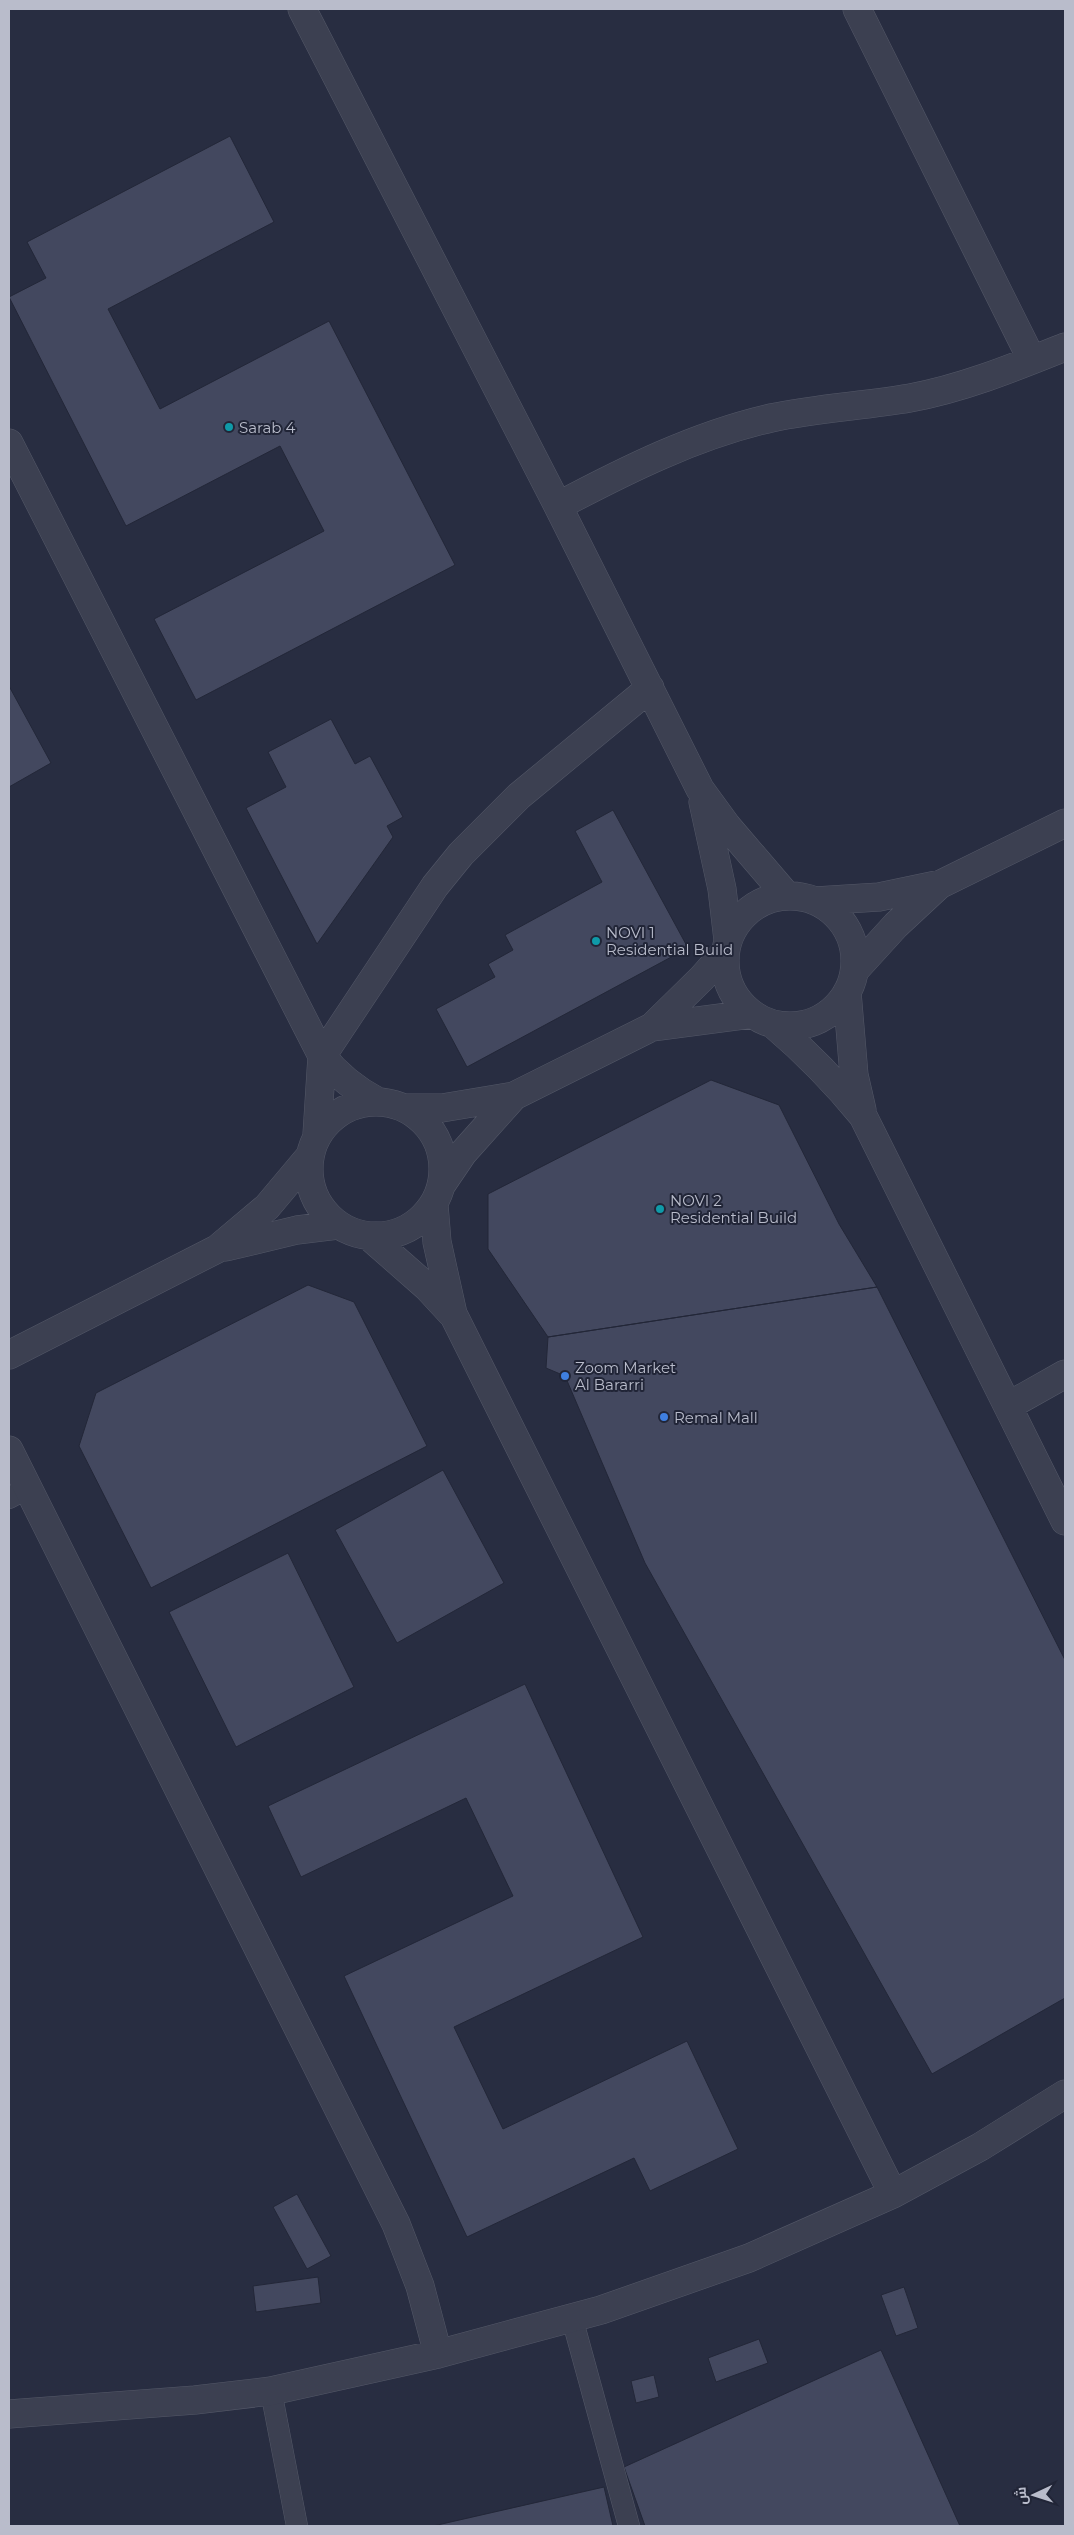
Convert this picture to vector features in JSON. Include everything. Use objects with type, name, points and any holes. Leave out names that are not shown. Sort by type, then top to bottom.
[{"type":"street","points":[[302,9],[558,506],[700,788],[732,833],[787,896]]},
{"type":"street","points":[[857,9],[1032,360]]},
{"type":"street","points":[[558,506],[624,470],[696,440],[770,418],[847,405],[911,398],[973,382],[1065,347]]},
{"type":"street","points":[[9,442],[322,1056],[337,1075],[356,1090],[377,1101]]},
{"type":"street","points":[[452,1314],[427,1287],[370,1237],[338,1225],[326,1215],[317,1202],[308,1173],[313,1146],[322,1056],[412,920],[461,854],[519,796],[650,688]]},
{"type":"street","points":[[700,788],[722,889],[727,980],[740,1005],[806,1053],[863,1116],[1065,1521]]},
{"type":"street","points":[[816,902],[879,897],[941,884],[1065,822]]},
{"type":"street","points":[[652,1026],[762,1020],[796,1027],[816,1021],[834,1009],[851,981],[896,925],[941,884]]},
{"type":"street","points":[[406,1108],[442,1108],[514,1096],[652,1026],[702,978],[726,946],[737,923],[750,909],[768,900],[787,896],[801,897],[816,902],[830,910],[842,922],[850,937],[855,953],[851,981],[854,1076],[863,1116]]},
{"type":"street","points":[[370,1237],[394,1234],[417,1224],[463,1153],[514,1096]]},
{"type":"street","points":[[9,1355],[217,1249],[266,1207],[313,1146],[333,1116],[354,1105],[377,1101],[392,1103],[406,1108],[424,1122],[437,1140],[443,1162],[438,1194],[438,1242],[452,1314],[893,2194]]},
{"type":"street","points":[[217,1249],[297,1230],[338,1225]]},
{"type":"street","points":[[1008,1406],[1065,1374]]},
{"type":"street","points":[[9,1450],[18,1493],[396,2224],[420,2286],[438,2354]]},
{"type":"street","points":[[9,2414],[195,2400],[271,2391],[438,2354],[601,2310],[749,2258],[893,2194],[980,2147],[1065,2094]]},
{"type":"lane","points":[[572,2318],[628,2526]]},
{"type":"lane","points":[[271,2391],[297,2526]]},
{"type":"building","name":"Sarab 4","points":[[230,136],[274,222],[108,309],[160,409],[329,321],[455,565],[196,700],[154,619],[324,531],[280,446],[126,526],[9,297],[46,278],[27,242]]},
{"type":"building","points":[[9,686],[51,763],[9,787]]},
{"type":"building","points":[[331,719],[355,764],[370,756],[403,817],[387,826],[393,837],[317,944],[246,808],[286,787],[268,752]]},
{"type":"building","name":"NOVI 1 Residential Build","points":[[613,810],[688,948],[467,1067],[436,1009],[495,977],[488,964],[513,950],[505,935],[602,882],[575,831]]},
{"type":"building","name":"NOVI 2 Residential Build","points":[[711,1080],[779,1105],[839,1224],[877,1287],[548,1337],[488,1249],[488,1194]]},
{"type":"building","points":[[308,1285],[354,1302],[427,1446],[151,1588],[79,1446],[96,1393]]},
{"type":"building","points":[[877,1287],[1065,1660],[1065,1998],[932,2074],[645,1563],[565,1376],[546,1368],[548,1337]]},
{"type":"building","points":[[443,1470],[504,1583],[397,1643],[335,1530]]},
{"type":"building","points":[[288,1553],[354,1687],[236,1747],[169,1612]]},
{"type":"building","points":[[525,1684],[643,1937],[454,2027],[503,2129],[687,2041],[738,2149],[650,2191],[634,2158],[467,2237],[344,1976],[513,1896],[466,1798],[301,1877],[268,1806]]},
{"type":"building","points":[[297,2194],[331,2256],[307,2269],[273,2207]]},
{"type":"building","points":[[318,2277],[321,2303],[256,2312],[253,2286]]},
{"type":"building","points":[[904,2287],[918,2328],[896,2336],[881,2295]]},
{"type":"building","points":[[759,2339],[768,2363],[716,2382],[708,2358]]},
{"type":"building","points":[[881,2350],[960,2526],[645,2526],[624,2467]]},
{"type":"building","points":[[654,2375],[659,2397],[636,2403],[631,2381]]},
{"type":"building","points":[[604,2487],[613,2526],[433,2526]]},
{"type":"place","name":"Sarab 4","points":[[229,427]]},
{"type":"place","name":"NOVI 1 Residential Build","points":[[596,941]]},
{"type":"place","name":"NOVI 2 Residential Build","points":[[660,1209]]},
{"type":"place","name":"Zoom Market Al Bararri","points":[[565,1376]]},
{"type":"place","name":"Remal Mall","points":[[664,1417]]}]
